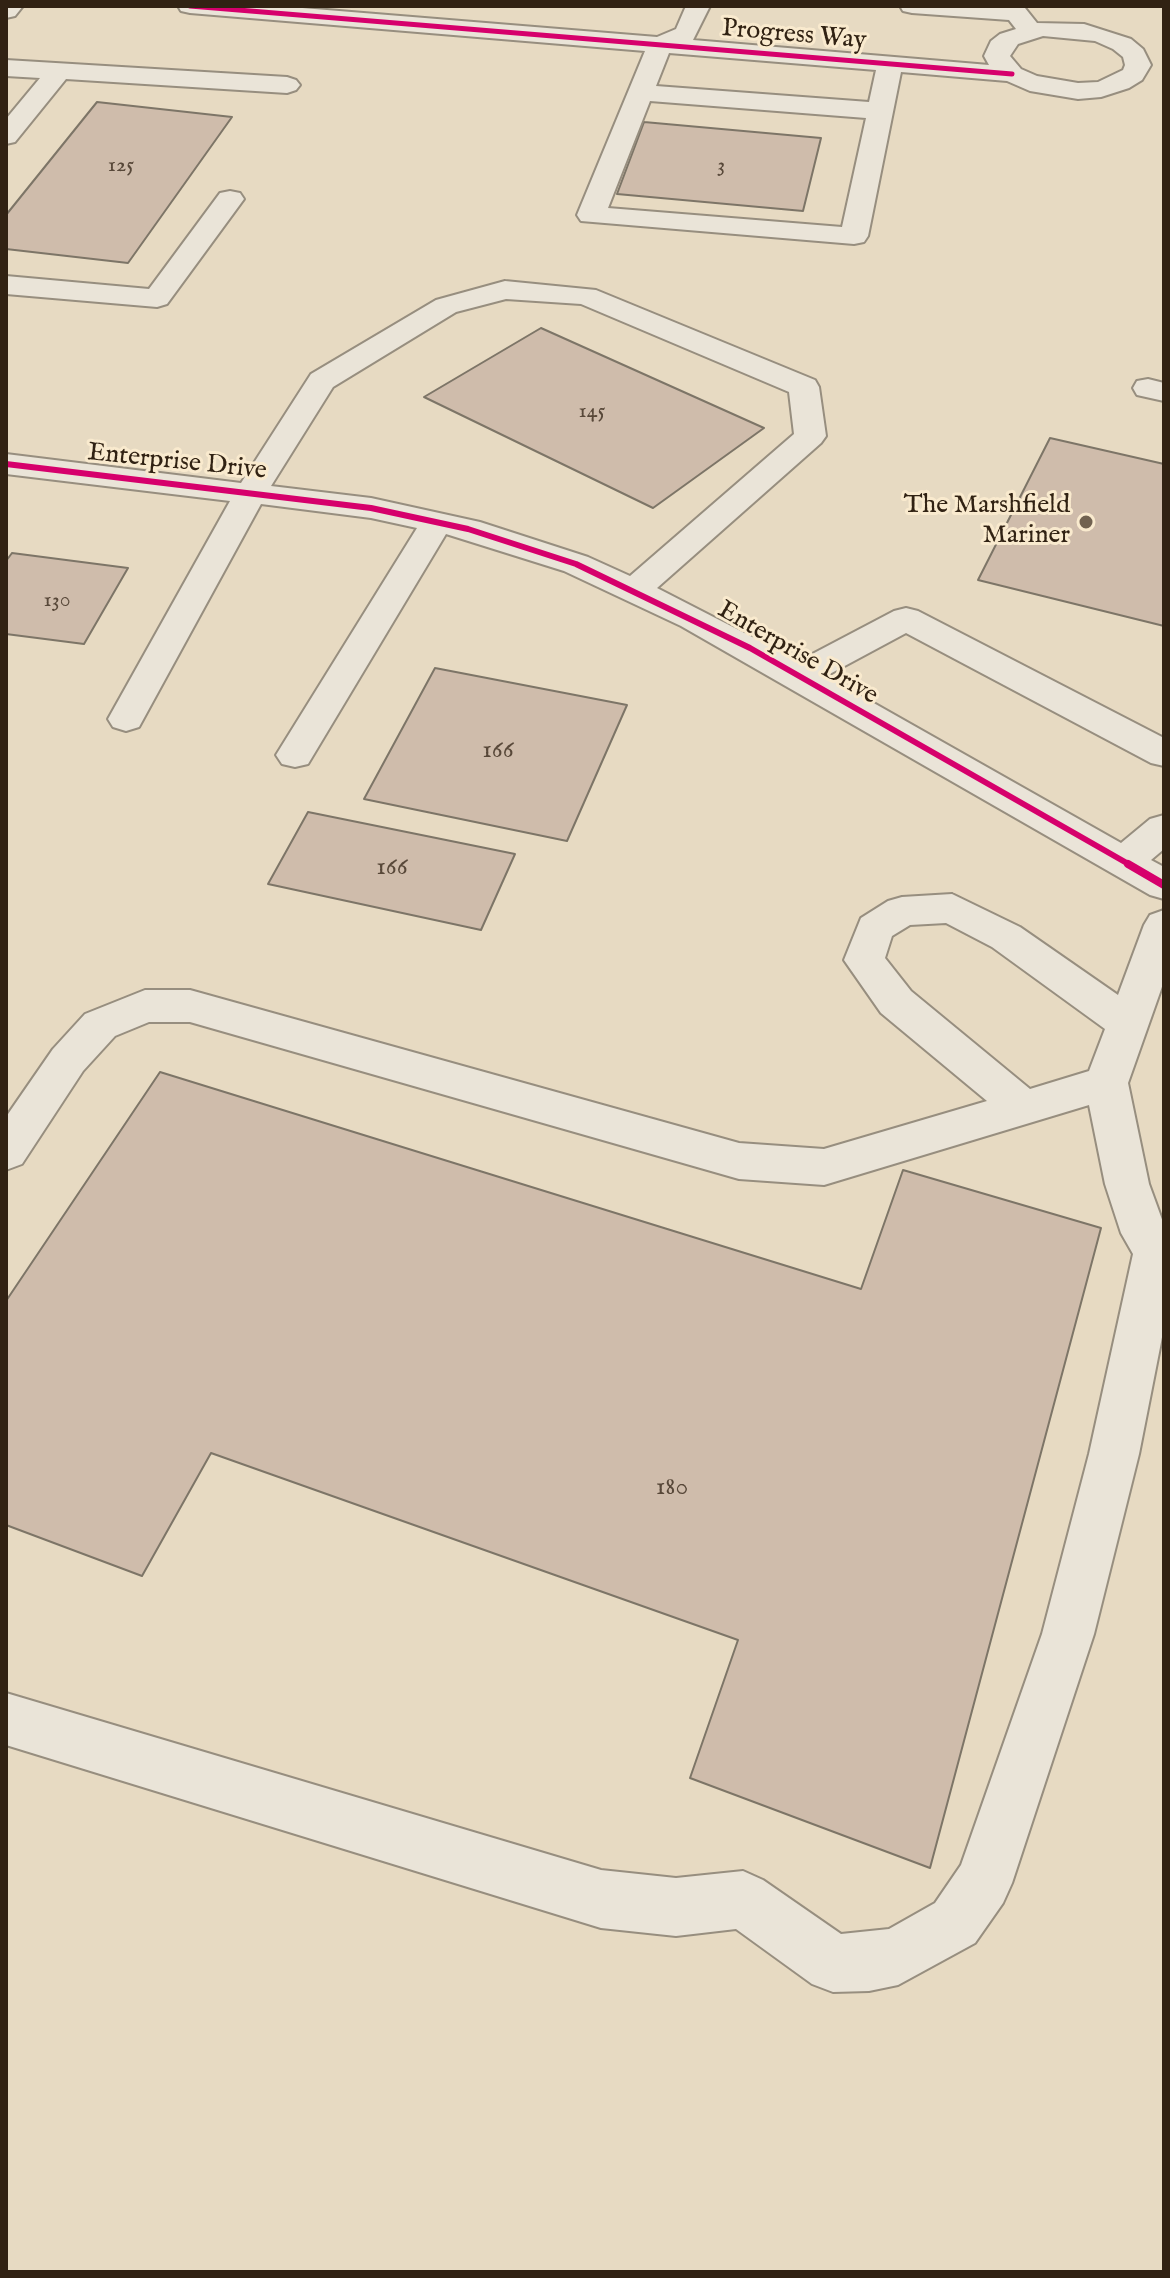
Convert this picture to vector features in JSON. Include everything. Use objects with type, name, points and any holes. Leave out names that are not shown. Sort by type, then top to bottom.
[{"type":"street","points":[[6,11],[11,6]]},
{"type":"street","name":"Progress Way","points":[[190,6],[1012,74],[1041,86],[1078,91],[1120,83],[1133,75],[1138,65],[1134,54],[1122,44],[1104,36],[1021,17]]},
{"type":"street","points":[[698,6],[686,34],[660,45],[591,215],[854,236],[890,64]]},
{"type":"street","points":[[912,6],[1021,17],[1009,39],[1000,46],[997,56],[1012,74]]},
{"type":"street","points":[[6,68],[287,85]]},
{"type":"street","points":[[6,136],[59,71]]},
{"type":"street","points":[[640,92],[880,111]]},
{"type":"street","points":[[6,285],[157,298],[230,199]]},
{"type":"street","points":[[126,719],[251,492],[322,381],[446,306],[505,290],[586,296],[804,387],[810,436],[635,590]]},
{"type":"street","name":"Enterprise Drive","points":[[6,464],[371,508],[515,543],[635,590],[704,624],[1164,885]]},
{"type":"street","points":[[295,755],[437,522]]},
{"type":"street","points":[[798,676],[906,619],[1164,754]]},
{"type":"street","points":[[1123,862],[1164,828]]},
{"type":"street","points":[[1024,1108],[896,1002],[864,960],[875,928],[902,911],[952,908],[1006,937],[1128,1024]]},
{"type":"street","points":[[6,1719],[601,1899],[676,1907],[743,1900],[833,1963],[869,1962],[898,1956],[955,1923],[983,1883],[1068,1634],[1160,1258],[1144,1233],[1127,1184],[1106,1083],[1164,925]]},
{"type":"street","points":[[6,1152],[68,1060],[100,1025],[145,1006],[190,1006],[739,1161],[824,1167],[1106,1083]]},
{"type":"building","points":[[97,102],[232,117],[128,263],[6,249],[6,215]]},
{"type":"building","points":[[644,122],[821,138],[803,211],[617,194]]},
{"type":"building","points":[[541,328],[764,428],[653,508],[424,397]]},
{"type":"building","name":"The Marshfield Mariner","points":[[1050,438],[1164,464],[1164,626],[978,580]]},
{"type":"building","points":[[12,553],[128,568],[84,644],[6,634],[6,561]]},
{"type":"building","points":[[435,668],[627,705],[567,841],[364,799]]},
{"type":"building","points":[[308,812],[515,854],[481,930],[268,884]]},
{"type":"building","points":[[160,1072],[861,1289],[903,1170],[1101,1228],[930,1868],[690,1778],[738,1640],[211,1453],[142,1576],[6,1525],[6,1301]]},
{"type":"cycle path","points":[[190,6],[1012,74]]},
{"type":"cycle path","points":[[6,464],[371,508],[468,529],[576,564],[750,648],[1164,885]]},
{"type":"place","name":"The Marshfield Mariner","points":[[1086,522]]}]
